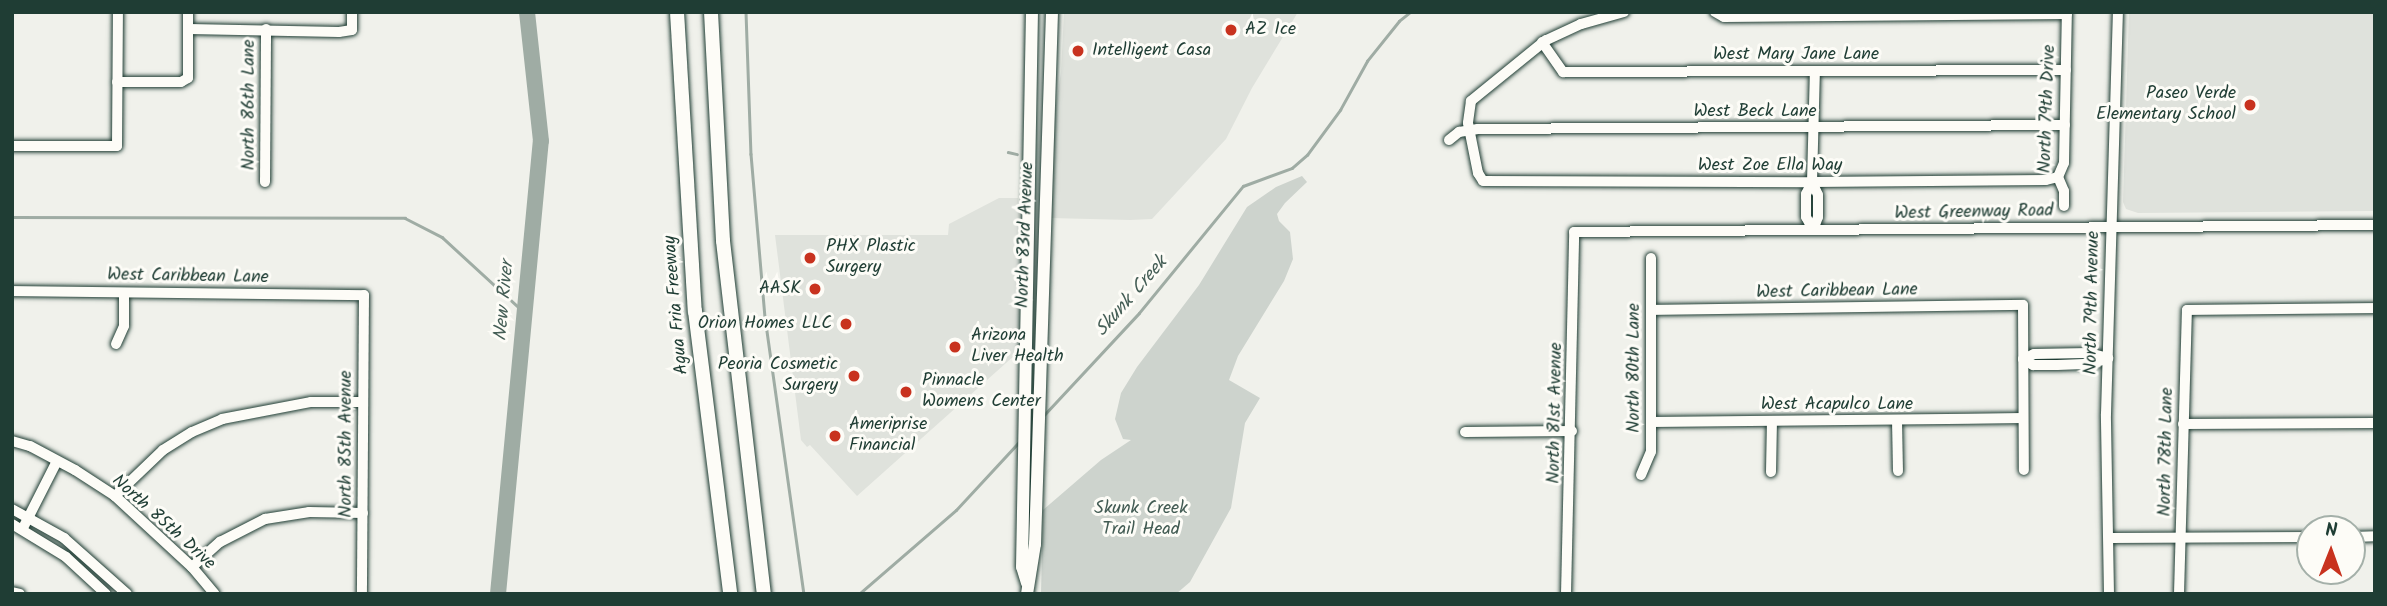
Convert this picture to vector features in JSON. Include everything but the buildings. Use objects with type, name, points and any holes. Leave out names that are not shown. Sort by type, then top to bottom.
[{"type":"highway","name":"Agua Fria Freeway","points":[[677,12],[695,311],[730,594]]},
{"type":"highway","points":[[711,12],[723,241],[763,592]]},
{"type":"main road","name":"North 83rd Avenue","points":[[1027,589],[1022,556],[1032,12]]},
{"type":"main road","name":"North 83rd Avenue","points":[[1027,589],[1034,565],[1035,544],[1052,12]]},
{"type":"street","points":[[12,146],[117,146],[118,12]]},
{"type":"street","points":[[117,82],[181,82],[188,78],[188,12]]},
{"type":"street","points":[[189,29],[352,30],[352,12]]},
{"type":"street","points":[[1469,130],[1468,113],[1471,101],[1542,42],[1581,24],[1624,12]]},
{"type":"street","points":[[1715,12],[1724,17],[2067,13]]},
{"type":"street","name":"North 79th Avenue","points":[[2109,594],[2110,227],[2118,12]]},
{"type":"street","name":"North 79th Drive","points":[[2064,206],[2064,191],[2058,177],[2064,163],[2067,13]]},
{"type":"street","name":"North 86th Lane","points":[[265,182],[266,29]]},
{"type":"street","name":"West Mary Jane Lane","points":[[1542,42],[1563,72],[2066,70]]},
{"type":"street","points":[[1813,230],[1806,217],[1806,194],[1812,182],[1815,71]]},
{"type":"street","name":"West Beck Lane","points":[[1449,140],[1453,135],[1469,130],[2064,125]]},
{"type":"street","name":"West Zoe Ella Way","points":[[1469,130],[1478,173],[1483,181],[1812,182],[2046,180],[2058,177]]},
{"type":"street","name":"West Greenway Road","points":[[1574,232],[2375,225]]},
{"type":"street","name":"North 81st Avenue","points":[[1566,594],[1572,430],[1574,232]]},
{"type":"street","name":"North 80th Lane","points":[[1641,475],[1651,452],[1651,258]]},
{"type":"street","name":"West Caribbean Lane","points":[[12,292],[364,295]]},
{"type":"street","points":[[116,344],[124,326],[124,293]]},
{"type":"street","name":"North 85th Avenue","points":[[362,594],[364,295]]},
{"type":"street","name":"West Caribbean Lane","points":[[1651,310],[2023,305],[2023,359]]},
{"type":"street","name":"North 78th Lane","points":[[2179,594],[2187,310],[2375,308]]},
{"type":"street","points":[[2024,470],[2023,359],[2034,354],[2067,353],[2089,353],[2108,358]]},
{"type":"street","points":[[115,496],[163,450],[192,432],[222,419],[311,402],[363,402]]},
{"type":"street","name":"West Acapulco Lane","points":[[1651,422],[2023,418]]},
{"type":"street","points":[[1897,420],[1898,471]]},
{"type":"street","points":[[1771,472],[1772,421]]},
{"type":"street","points":[[2183,424],[2375,423]]},
{"type":"street","points":[[1465,432],[1572,430]]},
{"type":"street","name":"North 85th Drive","points":[[12,441],[57,461],[115,496],[192,567],[215,594]]},
{"type":"street","points":[[23,528],[57,461]]},
{"type":"street","points":[[12,509],[30,516],[79,550],[127,594]]},
{"type":"street","points":[[192,567],[220,542],[265,519],[309,512],[363,513]]},
{"type":"street","points":[[12,524],[23,528],[66,557],[106,594]]},
{"type":"street","points":[[2110,538],[2296,537]]},
{"type":"street","points":[[12,592],[20,594]]},
{"type":"shaded area","points":[[1064,12],[1298,12],[1252,88],[1226,139],[1152,219],[1130,220],[1050,218],[1054,118],[1061,72]]},
{"type":"shaded area","name":"Paseo Verde Elementary School","points":[[2129,12],[2375,12],[2375,211],[2138,213],[2126,209],[2123,202]]},
{"type":"shaded area","points":[[999,198],[1018,198],[1022,256],[1020,354],[1015,355],[857,496],[810,445],[807,447],[801,440],[775,235],[948,235],[949,224]]},
{"type":"green space","name":"Skunk Creek Trail Head","points":[[1302,176],[1307,182],[1277,214],[1279,221],[1290,232],[1293,259],[1284,281],[1238,356],[1229,380],[1260,398],[1245,423],[1231,508],[1190,582],[1176,594],[1041,594],[1043,510],[1101,460],[1131,440],[1123,439],[1115,419],[1121,393],[1137,367],[1199,285],[1247,207],[1276,187]]},
{"type":"waterway","name":"New River","points":[[498,594],[541,141],[527,12]]},
{"type":"waterway","points":[[746,12],[751,154],[765,317],[804,594]]},
{"type":"waterway","name":"Skunk Creek","points":[[1044,415],[1139,313],[1243,186],[1292,168],[1307,155],[1340,110],[1367,61],[1399,21],[1410,12]]},
{"type":"waterway","points":[[1008,152],[1017,154]]},
{"type":"waterway","points":[[12,217],[405,218],[442,237],[525,313]]},
{"type":"waterway","name":"Skunk Creek","points":[[859,594],[956,510],[1020,441]]},
{"type":"place","name":"AZ Ice","points":[[1231,30]]},
{"type":"place","name":"Intelligent Casa","points":[[1078,51]]},
{"type":"place","name":"Paseo Verde Elementary School","points":[[2250,105]]},
{"type":"place","name":"PHX Plastic Surgery","points":[[810,258]]},
{"type":"place","name":"AASK","points":[[815,289]]},
{"type":"place","name":"Orion Homes LLC","points":[[846,324]]},
{"type":"place","name":"Arizona Liver Health","points":[[955,347]]},
{"type":"place","name":"Peoria Cosmetic Surgery","points":[[854,376]]},
{"type":"place","name":"Pinnacle Womens Center","points":[[906,392]]},
{"type":"place","name":"Ameriprise Financial","points":[[835,436]]}]
